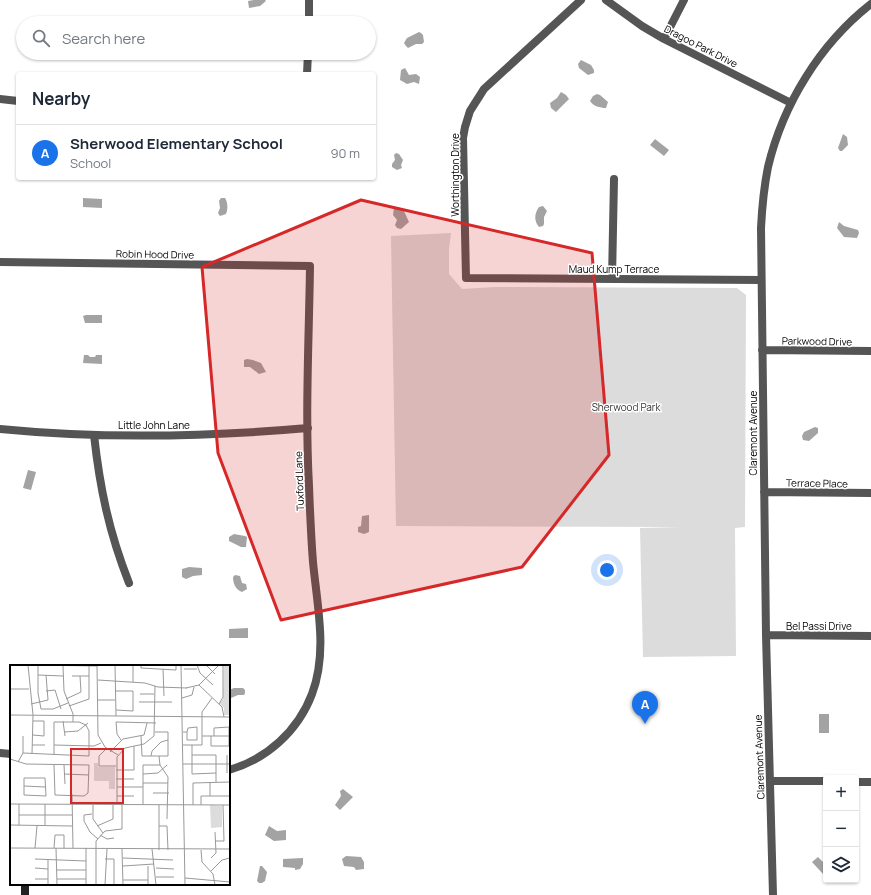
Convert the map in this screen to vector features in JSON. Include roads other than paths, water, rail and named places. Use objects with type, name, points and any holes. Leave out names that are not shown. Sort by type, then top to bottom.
[{"type":"street","points":[[309,0],[309,16]]},
{"type":"street","name":"Worthington Drive","points":[[466,278],[463,138],[470,111],[484,89],[581,0]]},
{"type":"street","name":"Dragoo Park Drive","points":[[606,0],[642,26],[664,39],[791,103]]},
{"type":"street","points":[[664,39],[684,0]]},
{"type":"street","name":"Claremont Avenue","points":[[773,895],[766,635],[761,228],[763,198],[768,167],[776,138],[791,103],[805,78],[822,53],[839,34],[871,4]]},
{"type":"street","points":[[307,72],[308,60]]},
{"type":"street","points":[[0,99],[16,101]]},
{"type":"street","points":[[612,279],[614,179]]},
{"type":"street","name":"Robin Hood Drive","points":[[0,262],[310,266]]},
{"type":"street","name":"Tuxford Lane","points":[[230,770],[256,760],[280,742],[296,724],[306,708],[318,676],[320,637],[313,560],[309,485],[308,428],[310,266]]},
{"type":"street","name":"Maud Kump Terrace","points":[[466,278],[762,280]]},
{"type":"street","name":"Parkwood Drive","points":[[762,350],[871,352]]},
{"type":"street","name":"Little John Lane","points":[[0,429],[94,435],[141,436],[214,435],[308,428]]},
{"type":"street","points":[[94,435],[98,476],[106,516],[129,583]]},
{"type":"street","name":"Terrace Place","points":[[764,492],[871,493]]},
{"type":"street","name":"Bel Passi Drive","points":[[766,635],[871,636]]},
{"type":"street","points":[[0,753],[10,754]]},
{"type":"street","points":[[770,780],[823,781]]},
{"type":"street","points":[[859,782],[871,782]]},
{"type":"place","name":"Sherwood Elementary School","points":[[645,724]]},
{"type":"park label","name":"Sherwood Park","points":[[626,407]]}]
